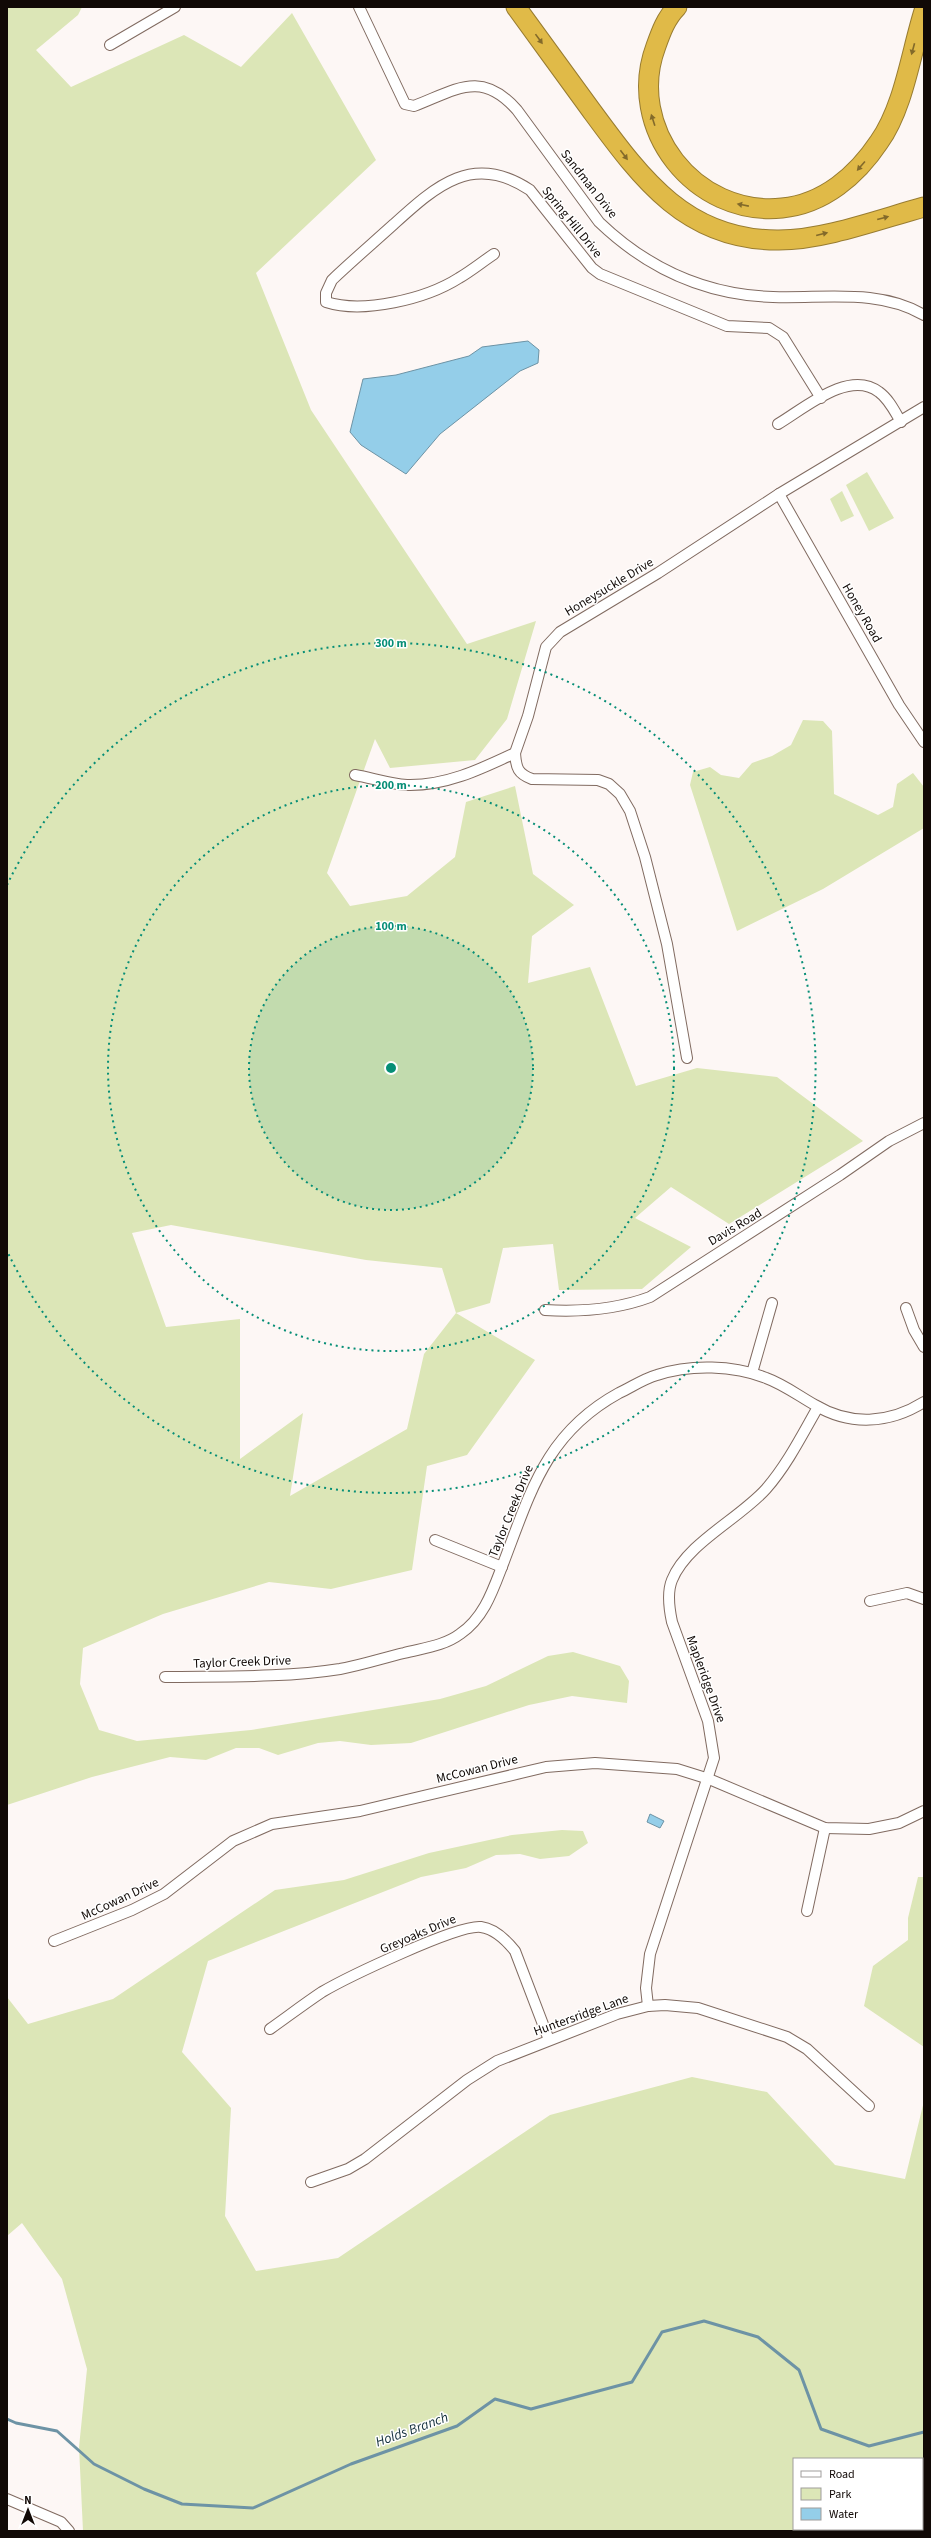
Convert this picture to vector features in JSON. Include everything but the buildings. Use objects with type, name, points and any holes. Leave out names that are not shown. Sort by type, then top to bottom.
[{"type":"highway","points":[[516,7],[638,174],[674,206],[707,224],[729,233],[764,240],[798,239],[924,207]]},
{"type":"highway","points":[[677,7],[670,14],[658,39],[650,61],[648,86],[649,108],[655,126],[669,155],[686,174],[726,201],[744,206],[783,208],[831,191],[851,176],[880,141],[896,109],[924,11]]},
{"type":"street","points":[[110,45],[175,7]]},
{"type":"street","name":"Sandman Drive","points":[[359,7],[405,104],[414,106],[475,85],[493,88],[505,96],[517,110],[599,222],[619,239],[661,268],[695,283],[746,295],[866,297],[901,304],[924,315]]},
{"type":"street","name":"Spring Hill Drive","points":[[494,254],[457,279],[416,297],[365,307],[337,306],[326,302],[326,293],[332,280],[419,201],[454,178],[477,173],[498,174],[518,182],[530,190],[592,268],[600,274],[727,326],[770,328],[775,331],[783,337],[821,398]]},
{"type":"street","points":[[778,424],[821,398],[847,385],[865,385],[880,392],[901,422]]},
{"type":"street","name":"Honeysuckle Drive","points":[[515,753],[530,710],[546,647],[555,636],[658,574],[779,494],[924,407]]},
{"type":"street","name":"Honey Road","points":[[779,494],[899,705],[924,742]]},
{"type":"street","points":[[355,775],[396,784],[430,785],[476,771],[515,753],[518,771],[524,776],[532,779],[598,780],[609,784],[620,794],[630,811],[645,857],[666,944],[688,1058]]},
{"type":"street","name":"Davis Road","points":[[545,1310],[594,1309],[638,1302],[650,1297],[840,1175],[889,1141],[924,1123]]},
{"type":"street","points":[[752,1373],[772,1303]]},
{"type":"street","points":[[906,1308],[914,1330],[924,1347]]},
{"type":"street","name":"Taylor Creek Drive","points":[[165,1677],[305,1673],[343,1668],[432,1647],[452,1640],[469,1627],[483,1610],[502,1567],[532,1488],[547,1459],[580,1419],[602,1403],[658,1374],[704,1369],[734,1369],[769,1379],[818,1407],[840,1417],[872,1421],[898,1415],[924,1402]]},
{"type":"street","name":"Mapleridge Drive","points":[[648,2006],[646,1988],[650,1954],[709,1779],[714,1758],[712,1736],[672,1622],[669,1593],[672,1580],[690,1554],[764,1491],[778,1474],[818,1407]]},
{"type":"street","points":[[435,1540],[502,1567]]},
{"type":"street","points":[[870,1601],[907,1593],[924,1600]]},
{"type":"street","name":"McCowan Drive","points":[[54,1941],[132,1910],[164,1894],[233,1841],[272,1824],[360,1811],[526,1770],[560,1765],[595,1763],[656,1766],[688,1771],[825,1828],[868,1829],[898,1823],[924,1811]]},
{"type":"street","points":[[807,1911],[825,1828]]},
{"type":"street","name":"Greyoaks Drive","points":[[270,2029],[317,1996],[344,1981],[456,1931],[481,1927],[507,1940],[515,1951],[549,2040]]},
{"type":"street","name":"Huntersridge Lane","points":[[311,2182],[348,2169],[365,2159],[482,2070],[549,2040],[617,2014],[648,2006],[665,2005],[698,2008],[786,2037],[807,2049],[869,2106]]},
{"type":"street","points":[[7,2498],[61,2522],[69,2531]]},
{"type":"green space","points":[[7,7],[82,7],[78,15],[36,50],[71,87],[184,35],[241,67],[292,13],[376,160],[256,273],[311,410],[467,644],[536,621],[507,719],[475,760],[390,768],[375,739],[327,873],[350,906],[407,896],[455,857],[466,802],[515,786],[533,874],[574,905],[532,936],[528,983],[590,967],[636,1086],[697,1068],[777,1077],[863,1141],[729,1224],[671,1187],[635,1218],[691,1247],[642,1289],[559,1290],[553,1244],[503,1248],[490,1303],[456,1313],[535,1360],[467,1455],[427,1466],[412,1570],[331,1589],[269,1582],[163,1614],[83,1648],[80,1684],[99,1730],[137,1741],[251,1730],[440,1699],[486,1686],[548,1656],[573,1652],[620,1666],[629,1681],[627,1703],[572,1696],[529,1705],[411,1743],[371,1745],[340,1741],[318,1743],[278,1755],[259,1748],[236,1748],[206,1760],[170,1757],[92,1777],[7,1805]],"holes":[[[171,1225],[366,1260],[442,1268],[456,1313],[424,1354],[407,1429],[290,1496],[303,1413],[240,1459],[240,1319],[166,1327],[132,1233]]]},
{"type":"green space","points":[[867,472],[894,518],[869,531],[846,485]]},
{"type":"green space","points":[[842,491],[854,516],[841,522],[830,499]]},
{"type":"green space","points":[[803,720],[823,721],[832,731],[834,794],[878,815],[893,807],[897,784],[913,773],[924,787],[924,828],[823,889],[737,931],[690,785],[693,772],[710,767],[721,775],[739,778],[752,763],[772,756],[791,745]]},
{"type":"green space","points":[[562,1830],[583,1831],[588,1843],[569,1856],[540,1859],[520,1854],[496,1855],[466,1868],[421,1877],[208,1961],[182,2052],[231,2108],[225,2216],[256,2271],[338,2258],[550,2115],[692,2077],[767,2092],[835,2165],[905,2179],[924,2101],[924,2531],[83,2531],[79,2447],[87,2369],[62,2279],[22,2223],[7,2236],[7,1997],[28,2024],[113,1999],[275,1890],[344,1880],[429,1853],[512,1835]]},
{"type":"green space","points":[[918,1877],[924,1877],[924,2047],[864,2006],[873,1966],[908,1940],[908,1918]]},
{"type":"water","points":[[528,341],[539,350],[538,363],[520,371],[440,434],[406,474],[361,445],[350,432],[363,379],[396,375],[469,356],[482,347]]},
{"type":"water","points":[[650,1814],[664,1821],[660,1828],[647,1822]]},
{"type":"waterway","name":"Holds Branch","points":[[7,2419],[16,2423],[57,2431],[94,2464],[144,2489],[182,2504],[253,2508],[351,2464],[457,2426],[495,2399],[531,2409],[632,2382],[662,2332],[704,2321],[758,2337],[799,2370],[821,2429],[869,2446],[924,2432]]}]
